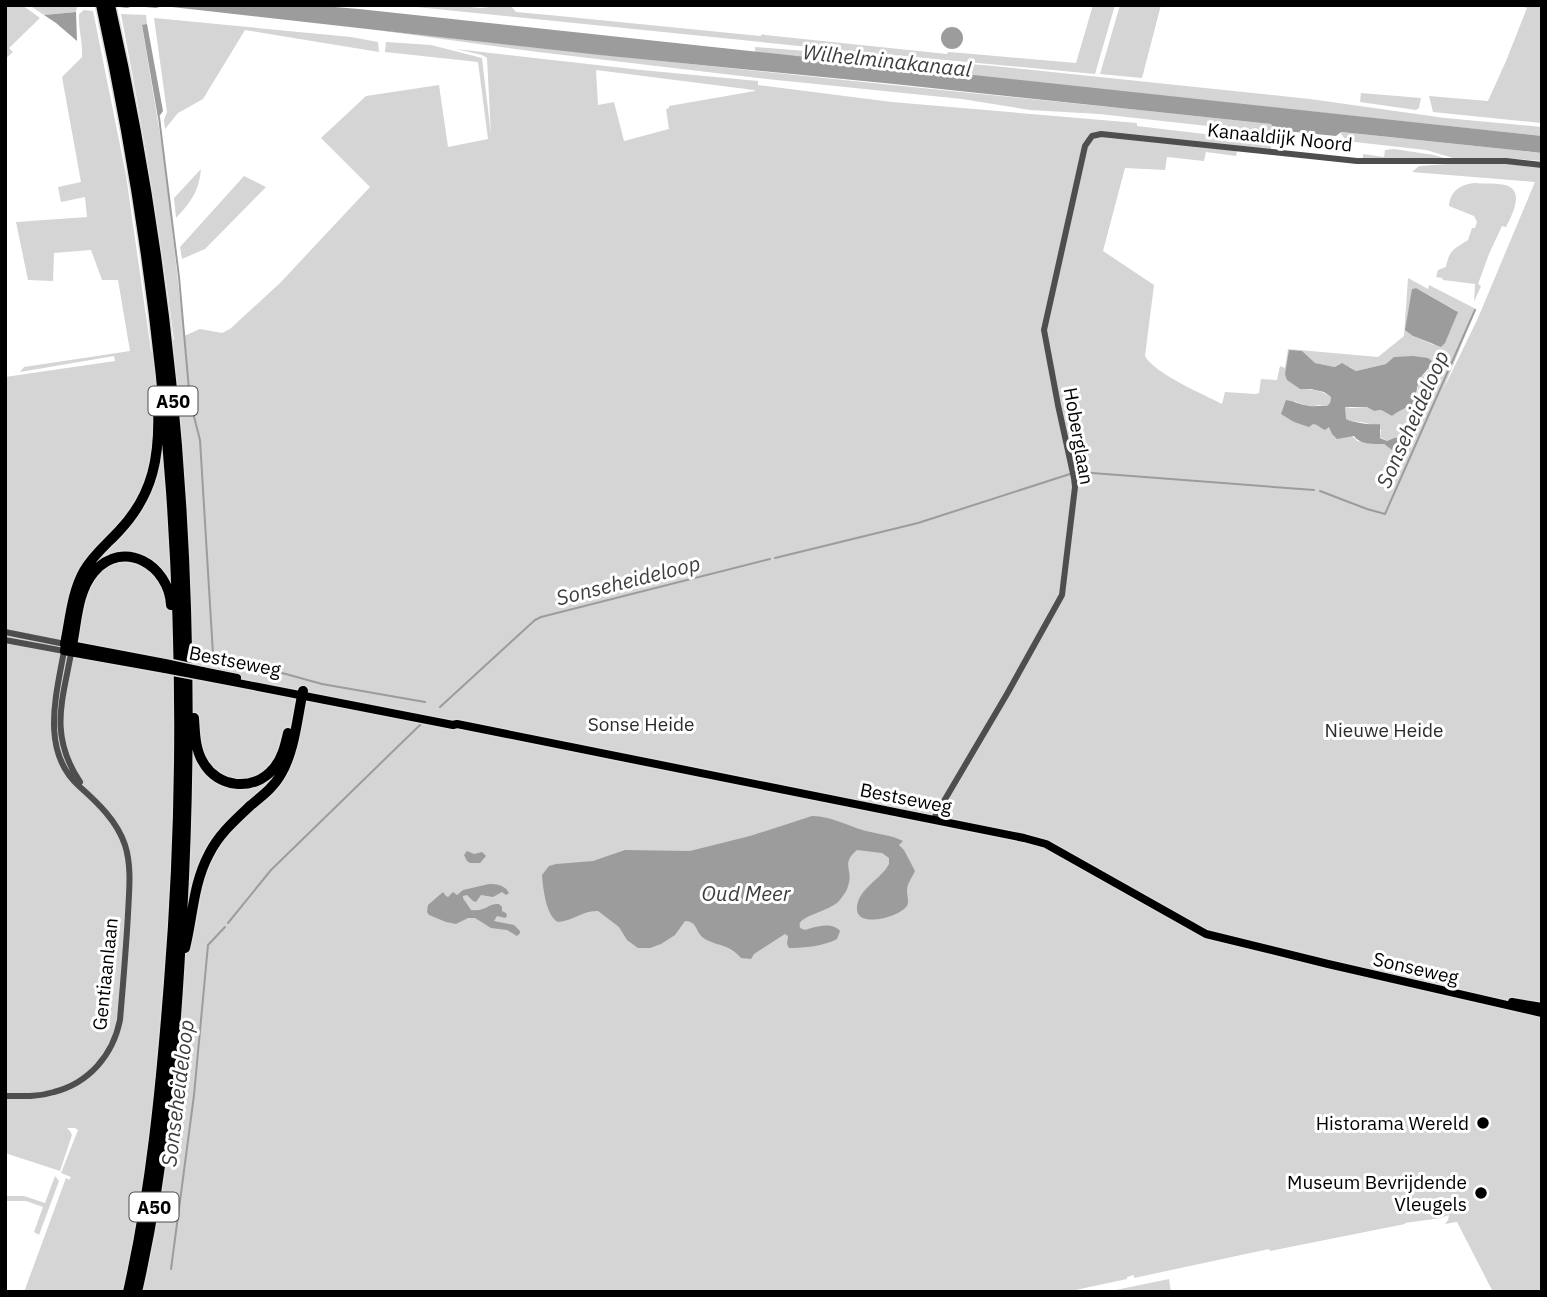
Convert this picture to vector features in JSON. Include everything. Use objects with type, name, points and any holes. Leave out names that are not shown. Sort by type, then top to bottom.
[{"type":"highway","name":"A50","points":[[107,10],[161,371],[188,744],[180,965],[157,1190],[137,1292]]},
{"type":"highway","name":"A50","points":[[107,10],[135,126],[152,229],[165,324],[184,551],[183,672],[173,936],[149,1178],[128,1292]]},
{"type":"highway","name":"A50","points":[[68,648],[75,595],[84,570],[131,517],[150,482],[157,451],[157,395],[161,371]]},
{"type":"highway","name":"A50","points":[[68,648],[79,607],[94,572],[112,560],[127,557],[151,565],[165,581],[171,599],[174,656],[183,672],[201,758],[213,774],[230,783],[253,782],[268,775],[275,767],[285,746],[299,692]]},
{"type":"highway","name":"A50","points":[[180,965],[195,891],[204,865],[225,830],[269,790],[281,774],[291,748],[299,692]]},
{"type":"main road","name":"Bestseweg","points":[[68,648],[419,713],[457,724],[1024,838],[1045,844],[1206,934],[1328,964]]},
{"type":"main road","name":"Bestseweg","points":[[299,692],[457,724]]},
{"type":"main road","name":"Sonseweg","points":[[1328,964],[1542,1013]]},
{"type":"main road","name":"Sonseweg","points":[[1498,1002],[1517,1002],[1542,1007]]},
{"type":"street","name":"Kanaaldijk Noord","points":[[1092,136],[1101,134],[1357,160],[1506,161],[1542,165]]},
{"type":"street","name":"Hoberglaan","points":[[934,820],[1062,595],[1075,487],[1045,330],[1085,146],[1092,136]]},
{"type":"street","name":"Bestseweg","points":[[5,632],[68,648]]},
{"type":"street","name":"Bestseweg","points":[[5,640],[68,648]]},
{"type":"street","name":"Gentiaanlaan","points":[[5,1096],[46,1094],[77,1083],[89,1075],[108,1052],[118,1028],[126,944],[129,862],[120,832],[109,816],[78,785],[57,753],[53,716],[68,648]]},
{"type":"green space","points":[[5,5],[22,5],[40,18],[9,48],[13,52],[5,59]]},
{"type":"green space","points":[[29,5],[77,7],[76,12],[44,15]]},
{"type":"green space","points":[[397,5],[480,8],[510,5],[516,12],[947,54],[1076,63],[1093,5],[1115,5],[1095,74]]},
{"type":"green space","points":[[1120,5],[1161,5],[1142,78],[1100,74]]},
{"type":"green space","points":[[1521,5],[1542,5],[1542,123],[1433,112],[1429,96],[1488,101],[1527,8]]},
{"type":"green space","name":"Sonse Heide","points":[[84,10],[93,11],[126,175],[151,351],[174,340],[150,177],[121,14],[146,15],[147,24],[142,26],[165,164],[184,336],[200,329],[222,333],[230,329],[280,283],[370,187],[321,138],[366,96],[439,85],[448,147],[488,139],[478,62],[385,52],[386,42],[431,45],[482,58],[491,135],[487,58],[456,49],[758,81],[758,85],[892,102],[1137,123],[1137,126],[1264,141],[1271,149],[1237,151],[1236,156],[1206,152],[1204,161],[1167,157],[1165,170],[1125,168],[1103,251],[1154,285],[1145,356],[1150,363],[1222,404],[1225,392],[1256,394],[1259,393],[1261,379],[1277,380],[1280,366],[1285,368],[1288,349],[1378,357],[1404,336],[1408,278],[1428,289],[1429,285],[1476,309],[1443,390],[1478,318],[1535,182],[1412,172],[1419,166],[1461,163],[1490,162],[1542,167],[1542,1292],[1493,1292],[1457,1222],[1445,1224],[1449,1215],[1134,1278],[1134,1275],[1127,1279],[1066,1292],[24,1292],[66,1178],[69,1180],[71,1177],[61,1173],[78,1130],[67,1128],[72,1135],[60,1171],[5,1153],[5,377],[115,361],[114,356],[20,372],[24,367],[130,351],[118,280],[102,280],[91,250],[54,253],[53,281],[28,280],[16,222],[87,217],[85,197],[61,202],[58,187],[81,182],[62,77],[82,57],[79,14]],"holes":[[[596,70],[754,90],[755,91],[669,106],[666,109],[669,129],[624,141],[614,102],[598,105]],[[1416,288],[1457,311],[1434,345],[1413,336],[1412,289]],[[1289,350],[1302,353],[1315,363],[1350,367],[1356,371],[1386,364],[1429,369],[1419,380],[1417,393],[1408,407],[1400,409],[1392,416],[1367,407],[1345,407],[1345,419],[1368,423],[1381,430],[1380,437],[1387,441],[1394,438],[1388,447],[1384,444],[1357,441],[1343,431],[1313,424],[1294,401],[1310,407],[1328,406],[1331,397],[1316,390],[1300,389],[1291,376]]]},
{"type":"green space","points":[[154,18],[351,37],[378,42],[379,52],[245,30],[203,99],[178,113],[165,129],[167,112]]},
{"type":"green space","points":[[362,28],[1271,124],[1275,130],[1271,133],[1099,114],[1030,110],[962,99],[538,52]]},
{"type":"green space","points":[[755,47],[994,66],[1310,99],[1445,118],[1542,127],[1542,136],[758,53]]},
{"type":"green space","points":[[1361,93],[1421,98],[1416,110],[1360,102]]},
{"type":"green space","points":[[1340,132],[1542,153],[1542,161],[1453,158],[1426,150],[1346,141]]},
{"type":"green space","points":[[1394,149],[1444,158],[1363,159],[1363,154],[1384,157],[1385,150]]},
{"type":"green space","points":[[201,169],[193,196],[176,218],[174,198]]},
{"type":"green space","points":[[244,176],[266,187],[205,249],[182,259],[180,247]]},
{"type":"green space","points":[[1475,183],[1507,186],[1513,189],[1516,200],[1506,227],[1502,226],[1489,254],[1474,302],[1475,284],[1436,277],[1438,270],[1446,267],[1451,253],[1468,240],[1472,228],[1475,228],[1477,222],[1474,216],[1449,206],[1457,189]]},
{"type":"green space","points":[[55,1176],[59,1181],[39,1235],[34,1232],[43,1207],[26,1201],[5,1201],[5,1196],[24,1196],[45,1203]]},
{"type":"green space","points":[[1169,1279],[1171,1292],[1106,1292]]},
{"type":"water","points":[[103,5],[310,5],[359,9],[1542,136],[1542,153],[1341,132],[1336,136],[1275,130],[1271,124],[600,55],[163,6],[127,8]]},
{"type":"water","points":[[76,12],[77,41],[44,15]]},
{"type":"water","points":[[147,24],[163,111],[158,118],[142,25]]},
{"type":"water","points":[[952,27],[960,30],[963,38],[960,46],[952,49],[944,46],[941,38],[944,30]]},
{"type":"water","points":[[1416,288],[1458,312],[1441,347],[1405,330],[1412,289]]},
{"type":"water","points":[[1289,350],[1302,351],[1315,363],[1335,367],[1342,363],[1356,371],[1386,364],[1394,357],[1413,356],[1428,358],[1433,362],[1419,381],[1412,404],[1392,416],[1367,407],[1345,407],[1346,419],[1380,424],[1380,438],[1387,441],[1404,437],[1402,451],[1396,453],[1384,444],[1363,442],[1354,436],[1337,439],[1329,427],[1325,430],[1313,424],[1309,427],[1281,414],[1286,400],[1309,406],[1327,406],[1331,397],[1324,392],[1300,389],[1287,380],[1285,374]]},
{"type":"water","name":"Oud Meer","points":[[812,816],[833,819],[903,841],[899,845],[915,871],[908,885],[906,907],[893,915],[875,920],[860,916],[857,911],[860,896],[886,869],[889,858],[882,853],[857,850],[849,859],[847,890],[839,901],[802,920],[800,924],[800,928],[805,930],[833,926],[840,931],[837,939],[814,946],[789,948],[788,936],[785,934],[754,954],[751,959],[741,958],[728,948],[705,939],[689,922],[685,921],[675,935],[661,944],[638,948],[627,940],[619,927],[598,911],[558,922],[548,908],[542,875],[549,866],[593,861],[625,850],[690,851],[750,836]]},
{"type":"water","points":[[467,851],[474,854],[482,852],[486,856],[480,863],[470,863],[464,855]]},
{"type":"water","points":[[489,884],[505,888],[509,893],[506,895],[502,892],[493,897],[481,895],[476,902],[467,895],[463,898],[471,910],[499,904],[507,916],[497,916],[494,921],[514,925],[520,931],[517,936],[507,930],[491,928],[475,918],[468,918],[456,924],[427,912],[428,905],[443,892],[448,897],[453,892],[457,895],[463,890]]},
{"type":"waterway","points":[[159,117],[179,277],[190,401],[200,440],[213,654],[322,684],[425,702]]},
{"type":"waterway","name":"Sonseheideloop","points":[[1320,491],[1385,514],[1475,310]]},
{"type":"waterway","name":"Sonseheideloop","points":[[1079,472],[1314,490]]},
{"type":"waterway","name":"Sonseheideloop","points":[[775,558],[918,523],[1070,474]]},
{"type":"waterway","name":"Sonseheideloop","points":[[440,707],[541,617],[770,559]]},
{"type":"waterway","name":"Sonseheideloop","points":[[228,923],[271,870],[423,722]]},
{"type":"waterway","name":"Sonseheideloop","points":[[171,1269],[194,1095],[208,945],[225,927]]},
{"type":"place","name":"Historama Wereld","points":[[1483,1123]]},
{"type":"place","name":"Museum Bevrijdende Vleugels","points":[[1481,1193]]},
{"type":"water label","name":"Wilhelminakanaal","points":[[887,60]]},
{"type":"park label","name":"Nieuwe Heide","points":[[1384,730]]}]
